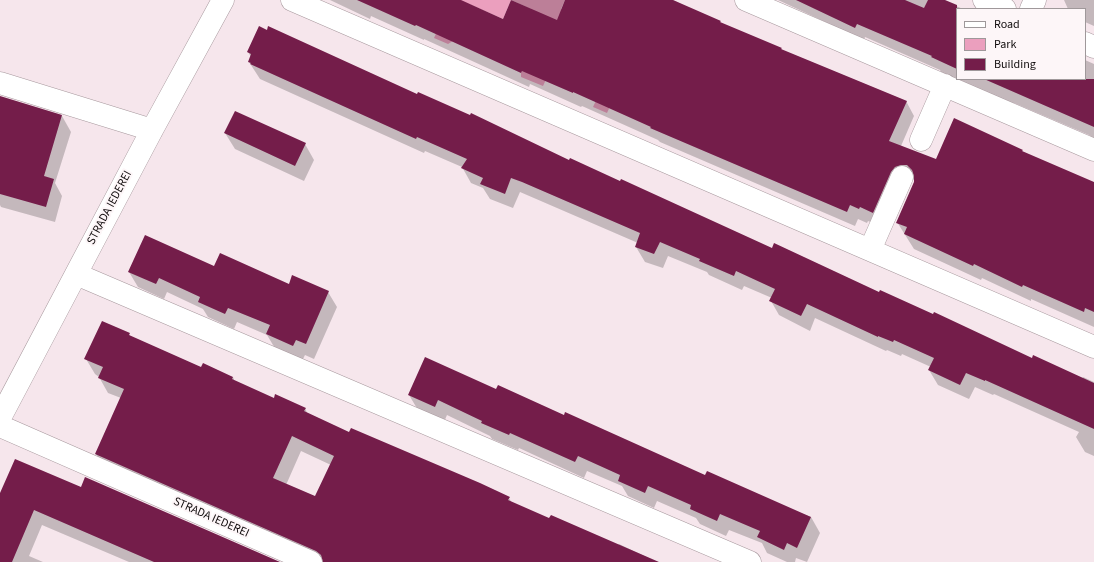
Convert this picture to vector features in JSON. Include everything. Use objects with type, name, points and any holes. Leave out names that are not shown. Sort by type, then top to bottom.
[{"type":"street","name":"STRADA IEDEREI","points":[[0,418],[152,130],[223,0]]},
{"type":"street","points":[[292,0],[1094,347]]},
{"type":"street","points":[[746,0],[1094,150]]},
{"type":"street","points":[[984,0],[1003,8]]},
{"type":"street","points":[[0,83],[152,130]]},
{"type":"street","points":[[921,140],[946,85]]},
{"type":"street","points":[[870,250],[902,177]]},
{"type":"street","points":[[76,274],[750,562]]},
{"type":"street","name":"STRADA IEDEREI","points":[[0,426],[311,562]]},
{"type":"green space","points":[[439,0],[511,0],[503,19],[469,4],[453,41],[448,44],[434,38],[438,29],[428,24]]},
{"type":"green space","points":[[511,0],[565,0],[561,9],[591,23],[596,12],[613,19],[621,0],[647,0],[635,28],[664,41],[658,55],[661,57],[656,66],[644,60],[637,75],[626,71],[607,113],[593,107],[612,66],[600,60],[608,41],[572,24],[543,86],[521,77],[521,73],[538,35],[523,28],[531,9]]},
{"type":"building","points":[[357,0],[461,0],[503,19],[511,0],[557,20],[565,0],[673,0],[782,48],[781,49],[907,101],[889,141],[936,159],[954,118],[1023,150],[1022,151],[1094,182],[1094,312],[1085,308],[1084,312],[1023,285],[1022,287],[974,264],[973,266],[904,234],[907,227],[896,223],[914,182],[912,170],[907,165],[895,167],[891,172],[873,213],[860,207],[859,209],[850,205],[847,212],[650,128],[651,127],[573,92],[522,71],[521,73]]},
{"type":"building","points":[[796,0],[905,0],[924,8],[928,0],[945,0],[957,5],[956,69],[931,57],[932,56],[857,24],[855,28]]},
{"type":"building","points":[[259,26],[267,30],[268,26],[417,94],[418,92],[470,115],[471,113],[569,160],[570,158],[620,181],[621,179],[772,248],[774,243],[879,292],[880,290],[933,314],[934,312],[1032,358],[1033,355],[1094,383],[1094,429],[985,380],[966,373],[960,385],[928,370],[934,358],[894,340],[893,342],[878,337],[807,304],[801,316],[769,301],[775,289],[736,271],[734,276],[699,261],[700,259],[660,242],[654,254],[635,247],[640,233],[522,182],[511,178],[505,194],[480,184],[483,178],[461,168],[467,159],[417,137],[416,139],[250,64],[251,63],[248,62],[251,54],[247,52]]},
{"type":"building","points":[[1094,79],[1094,127],[986,80]]},
{"type":"building","points":[[0,96],[62,115],[44,176],[54,179],[46,207],[0,194]]},
{"type":"building","points":[[235,111],[306,143],[295,166],[224,133]]},
{"type":"building","points":[[145,235],[214,266],[220,253],[289,284],[292,275],[329,291],[306,344],[296,340],[293,346],[266,334],[270,325],[228,308],[225,314],[198,302],[200,297],[159,278],[156,284],[128,272]]},
{"type":"building","points":[[102,321],[130,333],[129,335],[201,367],[203,363],[233,377],[232,379],[274,398],[275,394],[306,408],[304,411],[349,432],[351,428],[480,483],[510,497],[508,500],[549,518],[551,515],[659,562],[323,562],[321,555],[316,551],[95,454],[124,389],[98,378],[103,367],[84,359]],"holes":[[[292,436],[334,456],[315,496],[273,478]]]},
{"type":"building","points":[[425,357],[496,389],[498,385],[564,415],[565,412],[705,475],[707,471],[811,517],[797,548],[787,543],[784,550],[757,537],[760,531],[720,514],[717,521],[690,509],[691,505],[648,486],[645,493],[618,481],[620,475],[578,456],[575,462],[510,433],[509,435],[481,423],[482,421],[438,400],[435,407],[408,395]]},
{"type":"building","points":[[15,459],[81,487],[85,477],[280,562],[154,562],[34,510],[12,562],[0,562],[0,493]]}]
